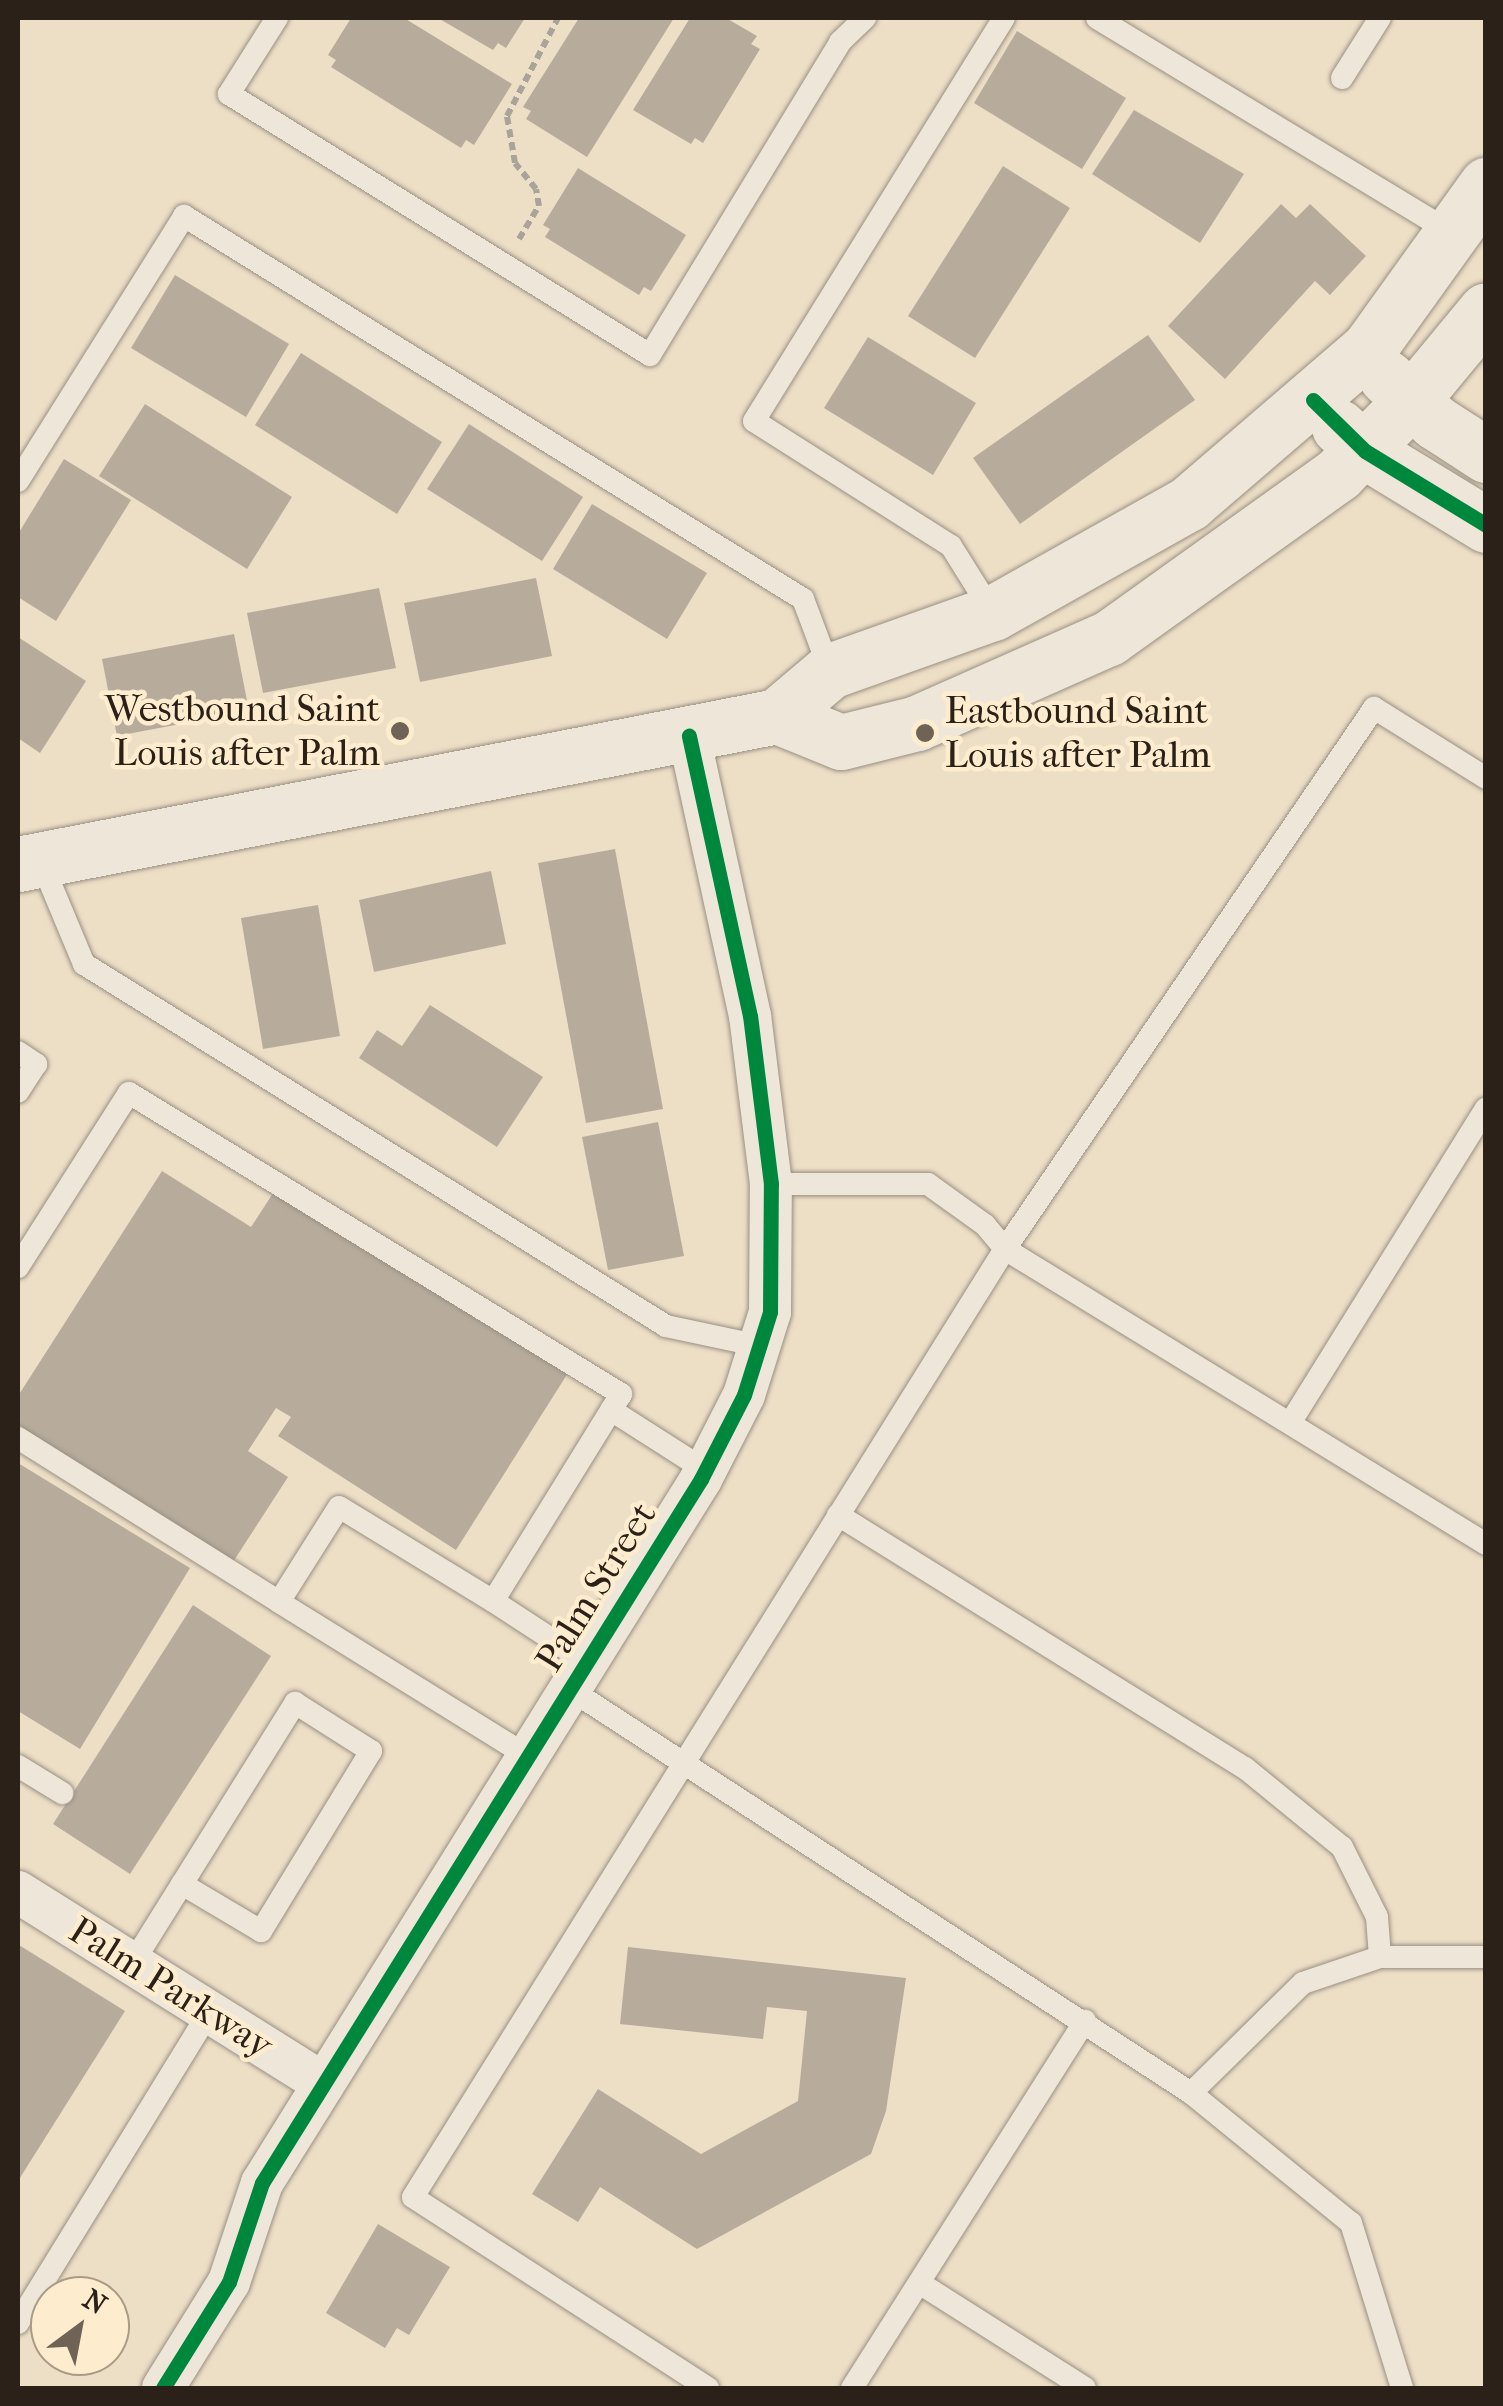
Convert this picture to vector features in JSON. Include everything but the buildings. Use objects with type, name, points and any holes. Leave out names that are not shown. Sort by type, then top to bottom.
[{"type":"main road","points":[[29,862],[777,716],[830,672],[992,612],[1189,503],[1314,400],[1369,348],[1486,185]]},
{"type":"main road","points":[[777,716],[841,742],[917,723],[996,692],[1137,620],[1365,451],[1486,310]]},
{"type":"main road","points":[[1369,348],[1410,402],[1486,454]]},
{"type":"main road","points":[[1314,400],[1365,451],[1486,525]]},
{"type":"street","name":"Palm Street","points":[[163,2388],[229,2282],[262,2182],[706,1470],[744,1394],[760,1346],[770,1312],[771,1184],[750,1016],[689,736]]},
{"type":"street","name":"Palm Parkway","points":[[19,1896],[324,2084]]},
{"type":"lane","points":[[277,18],[229,94],[650,355],[840,42],[865,18]]},
{"type":"lane","points":[[992,612],[951,546],[754,421],[1004,18]]},
{"type":"lane","points":[[1097,18],[1453,234]]},
{"type":"lane","points":[[1342,78],[1380,18]]},
{"type":"lane","points":[[18,481],[184,216],[803,598],[830,672]]},
{"type":"lane","points":[[708,2388],[413,2196],[1006,1249],[1374,708],[1486,778]]},
{"type":"lane","points":[[29,862],[84,964],[666,1326],[760,1346]]},
{"type":"lane","points":[[18,1052],[36,1064],[18,1092]]},
{"type":"lane","points":[[21,1253],[129,1093],[621,1394],[493,1602]]},
{"type":"lane","points":[[1292,1420],[1486,1108]]},
{"type":"lane","points":[[771,1184],[928,1184],[986,1226],[1006,1249],[1292,1420],[1486,1544]]},
{"type":"lane","points":[[611,1410],[706,1470]]},
{"type":"lane","points":[[18,1438],[529,1757]]},
{"type":"lane","points":[[279,1602],[339,1506],[493,1602],[686,1764],[1191,2093],[1351,2224],[1402,2388]]},
{"type":"lane","points":[[838,1515],[1273,1790],[1342,1847],[1378,1917],[1380,1957]]},
{"type":"lane","points":[[132,1964],[295,1702],[370,1751],[261,1931],[182,1884]]},
{"type":"lane","points":[[18,1766],[62,1793]]},
{"type":"lane","points":[[1191,2093],[1303,1983],[1380,1957],[1486,1957]]},
{"type":"lane","points":[[18,2324],[210,2012]]},
{"type":"lane","points":[[852,2388],[1085,2021]]},
{"type":"lane","points":[[921,2284],[1085,2388]]},
{"type":"path","points":[[504,264],[539,206],[536,190],[515,163],[506,116],[558,18]]},
{"type":"cycle path","points":[[1313,400],[1365,451],[1486,525]]},
{"type":"cycle path","points":[[163,2388],[229,2282],[262,2183],[701,1479],[744,1395],[770,1312],[771,1184],[750,1016],[689,736]]},
{"type":"place","name":"Westbound Saint Louis after Palm","points":[[400,731]]},
{"type":"place","name":"Eastbound Saint Louis after Palm","points":[[925,733]]}]
